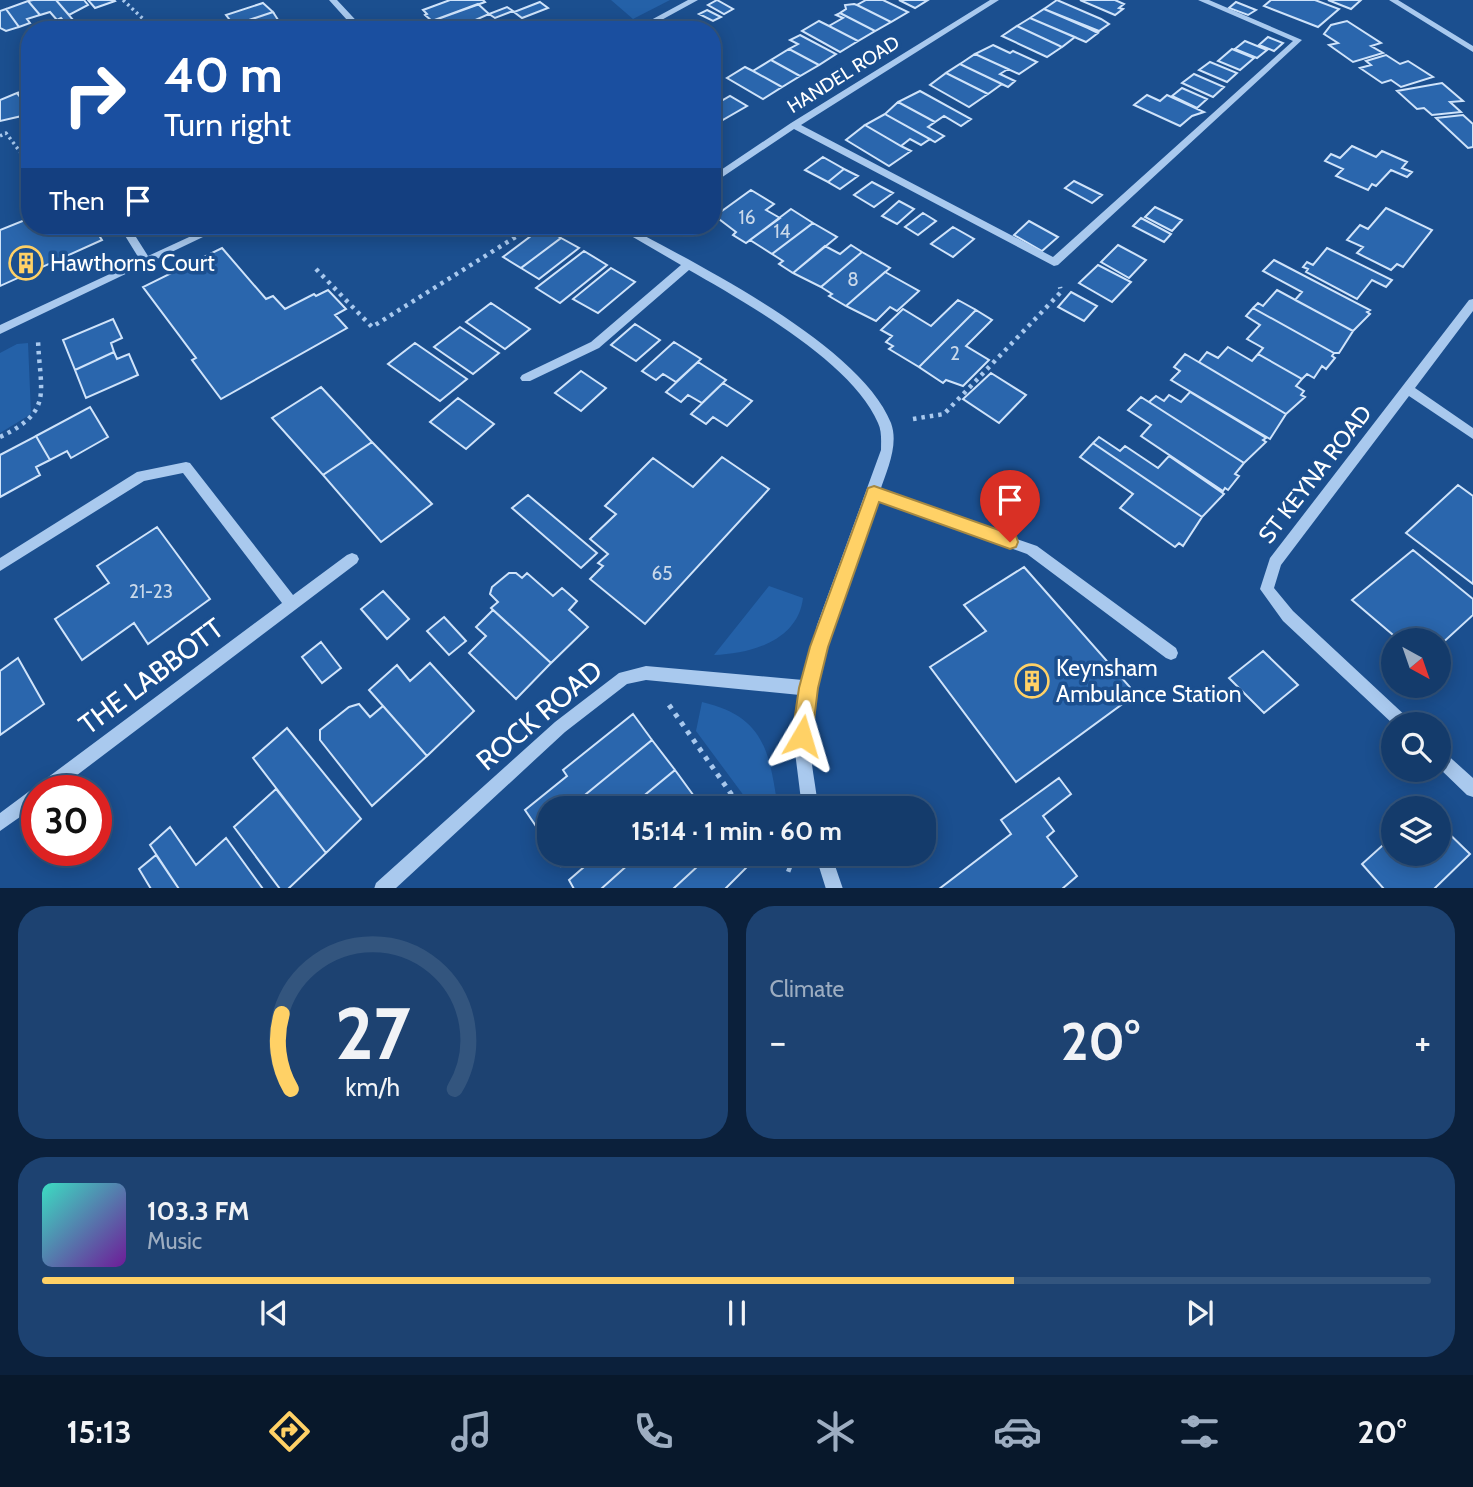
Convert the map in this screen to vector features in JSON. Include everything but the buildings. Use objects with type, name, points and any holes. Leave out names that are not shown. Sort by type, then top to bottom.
[{"type":"street","points":[[333,0],[353,21]]},
{"type":"street","points":[[654,21],[694,0]]},
{"type":"street","name":"HANDEL ROAD","points":[[721,175],[794,125],[995,0]]},
{"type":"street","points":[[794,125],[1054,262],[1298,40],[1202,0]]},
{"type":"street","points":[[1393,0],[1473,50]]},
{"type":"street","points":[[130,235],[146,261]]},
{"type":"street","points":[[0,330],[146,261],[189,235]]},
{"type":"street","points":[[635,235],[775,317],[830,356],[865,391],[885,424],[887,450],[819,647],[808,688],[802,736],[809,796]]},
{"type":"street","points":[[526,378],[595,345],[688,265]]},
{"type":"street","name":"ST KEYNA ROAD","points":[[1391,712],[1288,616],[1267,589],[1275,562],[1473,303]]},
{"type":"street","points":[[1409,390],[1473,434]]},
{"type":"street","points":[[0,565],[141,476],[186,467],[290,603]]},
{"type":"street","points":[[874,494],[1032,550],[1171,653]]},
{"type":"street","name":"THE LABBOTT","points":[[64,775],[352,559]]},
{"type":"street","name":"ROCK ROAD","points":[[382,888],[560,727],[624,678],[646,673],[808,688]]},
{"type":"street","points":[[1451,769],[1473,789]]},
{"type":"street","points":[[0,823],[21,807]]},
{"type":"street","points":[[827,866],[835,888]]},
{"type":"path","points":[[123,0],[145,21]]},
{"type":"path","points":[[0,136],[6,133],[21,153]]},
{"type":"path","points":[[316,270],[372,327],[519,235]]},
{"type":"path","points":[[885,424],[944,414],[1061,292],[1054,262]]},
{"type":"path","points":[[0,437],[25,425],[36,415],[40,405],[36,312]]},
{"type":"path","points":[[646,673],[733,796]]},
{"type":"shaded area","points":[[611,0],[670,0],[633,19]]},
{"type":"shaded area","points":[[28,343],[31,414],[0,433],[0,353],[17,344]]},
{"type":"shaded area","points":[[769,586],[803,598],[792,625],[782,635],[757,648],[714,655]]},
{"type":"shaded area","points":[[702,702],[740,717],[761,740],[767,754],[776,796],[744,796],[696,731]]},
{"type":"place","name":"Hawthorns Court","points":[[26,263]]},
{"type":"place","name":"Keynsham Ambulance Station","points":[[1032,681]]},
{"type":"route","points":[[802,736],[808,688],[819,647],[874,494],[1010,542]]}]
